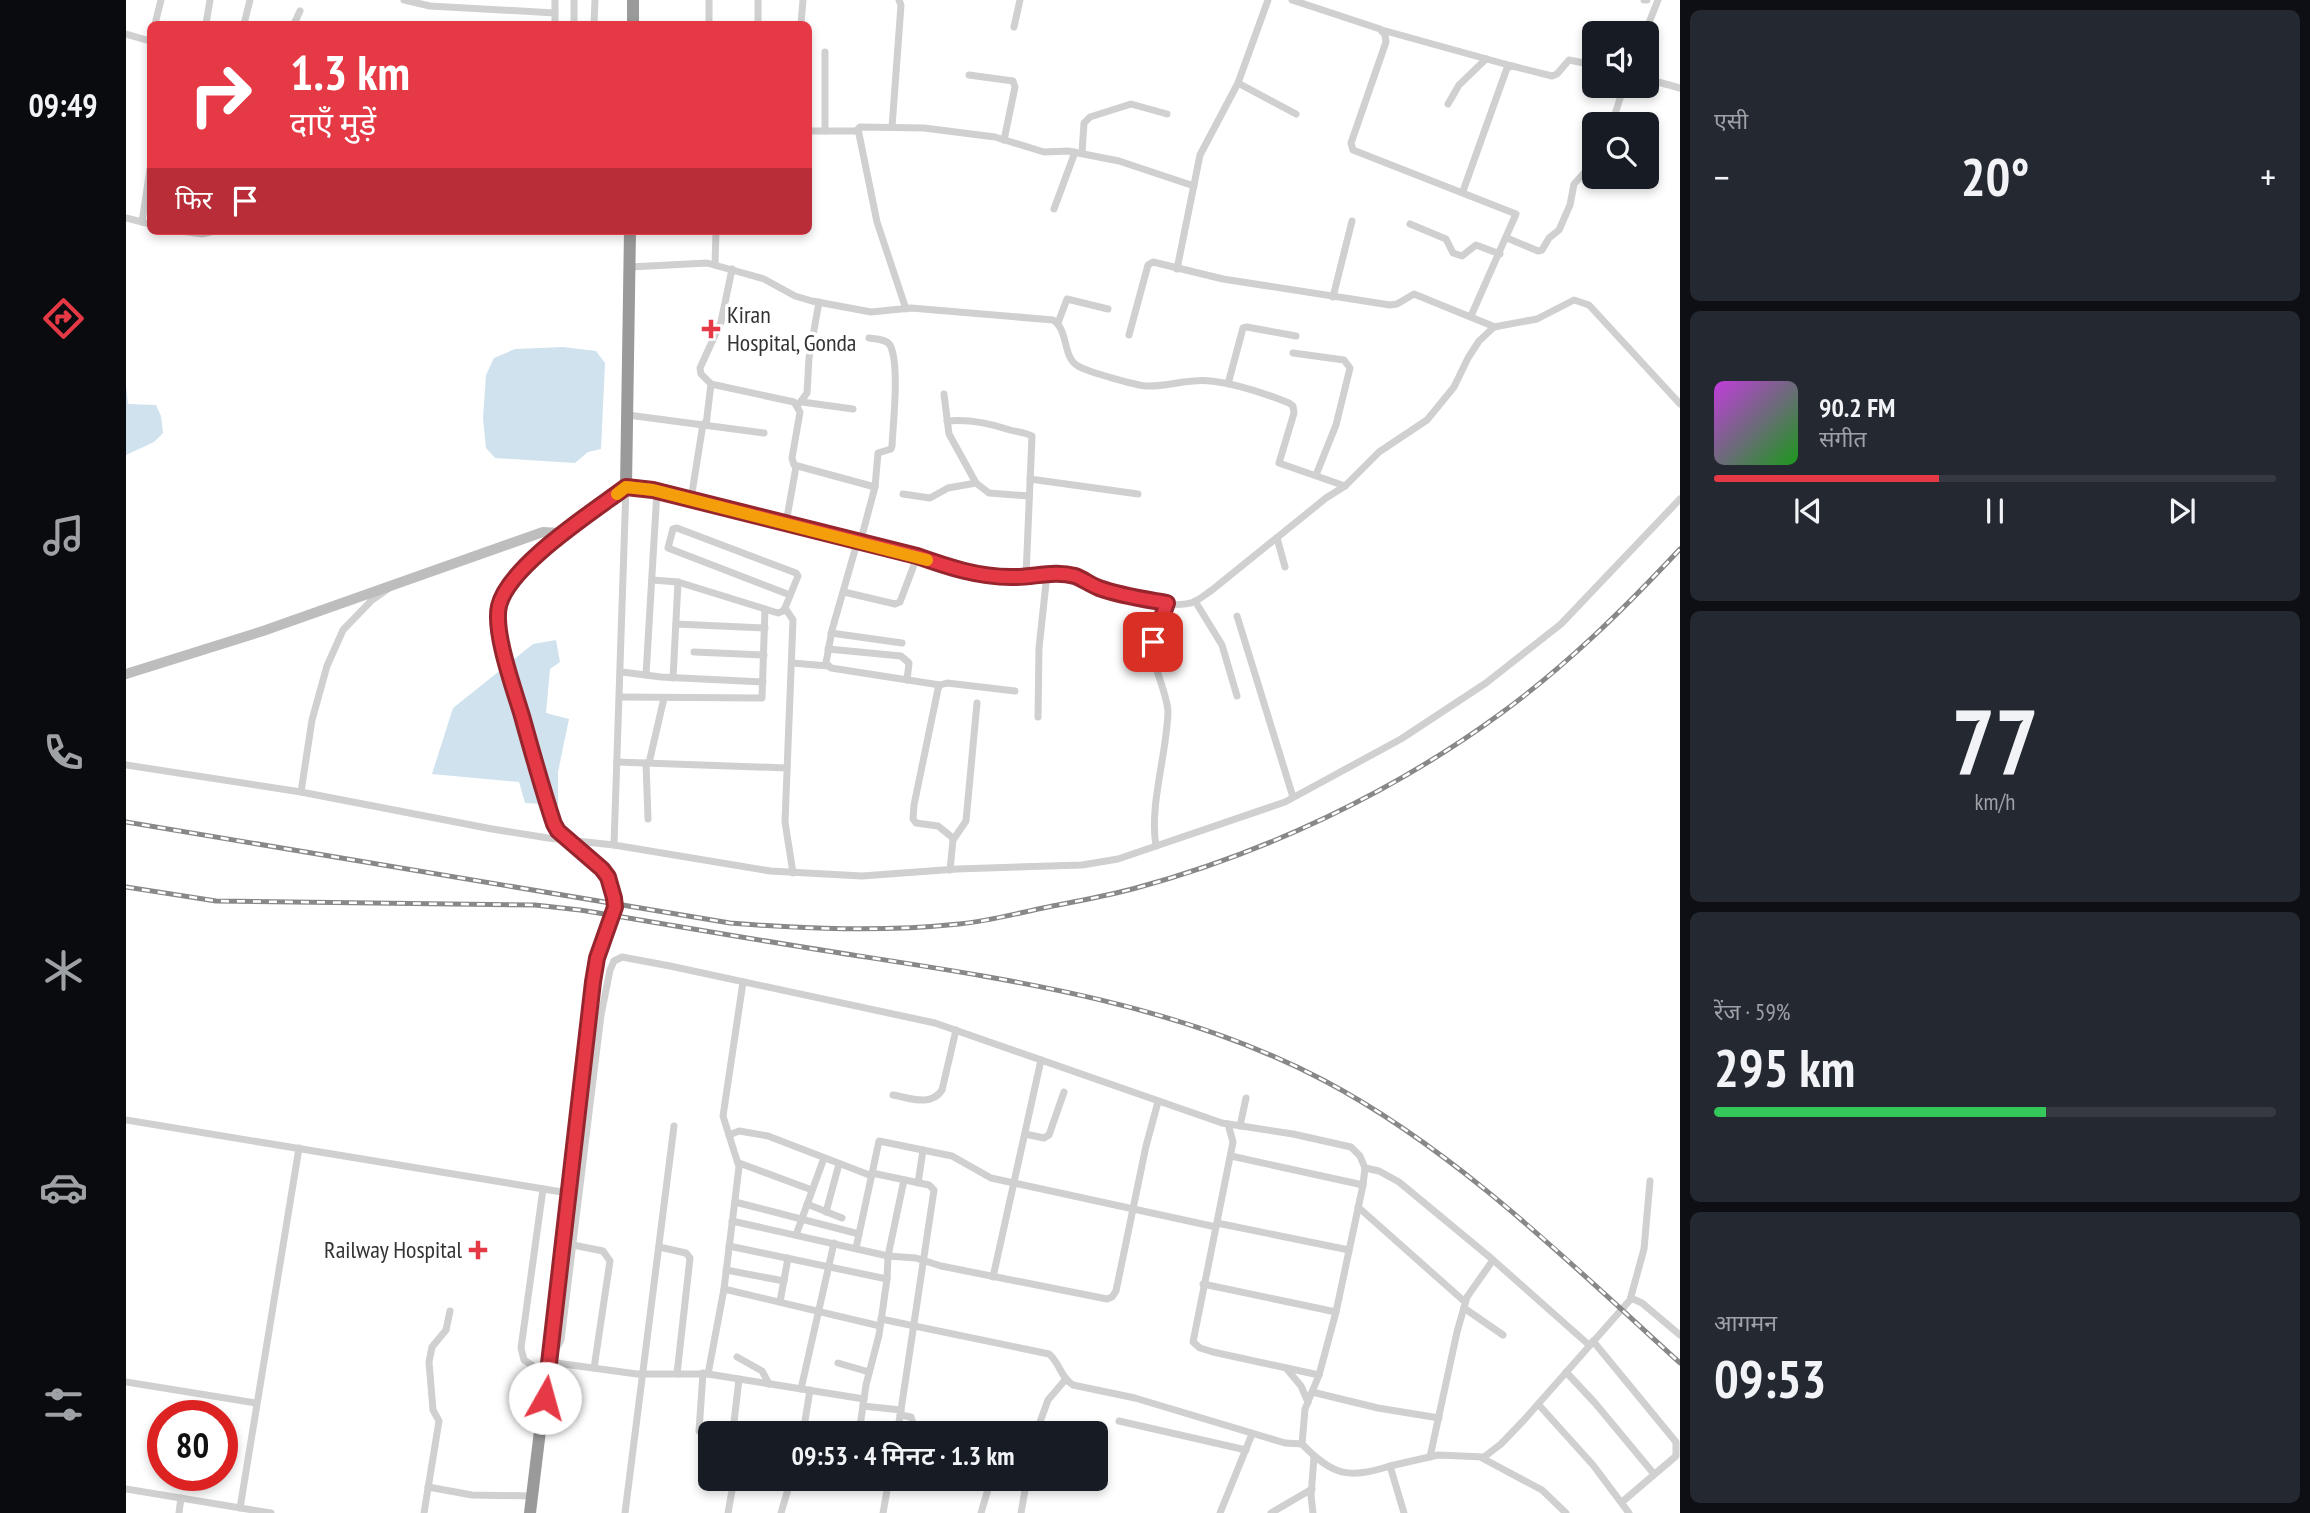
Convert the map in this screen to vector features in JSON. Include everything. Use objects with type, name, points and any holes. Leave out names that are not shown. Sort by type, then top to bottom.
[{"type":"highway","points":[[633,0],[633,21]]},
{"type":"highway","points":[[530,1513],[593,982],[597,958],[615,907],[608,877],[558,831],[554,824],[509,673],[498,624],[499,605],[520,573],[560,533],[626,487],[630,235]]},
{"type":"street","points":[[156,21],[161,0]]},
{"type":"street","points":[[206,21],[210,0]]},
{"type":"street","points":[[245,21],[250,0]]},
{"type":"street","points":[[404,0],[430,6],[555,13]]},
{"type":"street","points":[[527,11],[528,0]]},
{"type":"street","points":[[555,0],[555,21]]},
{"type":"street","points":[[574,0],[574,21]]},
{"type":"street","points":[[594,21],[595,0]]},
{"type":"street","points":[[709,0],[709,21]]},
{"type":"street","points":[[758,0],[758,21]]},
{"type":"street","points":[[801,21],[803,0]]},
{"type":"street","points":[[892,127],[900,0]]},
{"type":"street","points":[[1014,27],[1020,0]]},
{"type":"street","points":[[1177,269],[1200,155],[1238,83],[1268,0]]},
{"type":"street","points":[[1292,0],[1382,30],[1552,76],[1569,60],[1582,63]]},
{"type":"street","points":[[1650,21],[1658,0]]},
{"type":"street","points":[[295,21],[300,11]]},
{"type":"street","points":[[1382,30],[1386,42],[1351,142],[1352,147],[1356,152],[1515,212],[1516,218],[1471,316]]},
{"type":"street","points":[[126,34],[147,40]]},
{"type":"street","points":[[825,52],[825,131]]},
{"type":"street","points":[[1448,104],[1459,85],[1486,59]]},
{"type":"street","points":[[1463,191],[1506,69],[1512,66]]},
{"type":"street","points":[[969,75],[1013,81],[1015,87],[1004,140]]},
{"type":"street","points":[[1659,82],[1680,88]]},
{"type":"street","points":[[1238,83],[1296,114]]},
{"type":"street","points":[[1054,209],[1079,153],[1087,118],[1127,105],[1167,114]]},
{"type":"street","points":[[812,131],[858,131],[860,127],[924,128],[1004,140],[1044,152],[1079,153],[1119,161],[1194,186]]},
{"type":"street","points":[[858,131],[877,222],[906,309]]},
{"type":"street","points":[[1507,239],[1538,251],[1542,250],[1549,238],[1559,230],[1570,205],[1574,184],[1582,175]]},
{"type":"street","points":[[126,218],[146,223]]},
{"type":"street","points":[[1333,297],[1352,221]]},
{"type":"street","points":[[1410,224],[1446,239],[1453,253],[1462,256],[1476,245],[1500,254]]},
{"type":"street","points":[[715,265],[716,235]]},
{"type":"street","points":[[1129,335],[1148,265],[1153,262],[1223,279],[1393,306],[1414,294],[1496,327]]},
{"type":"street","points":[[630,267],[715,265],[764,279],[795,296],[871,312],[906,309],[1053,320],[1058,323],[1071,358],[1079,367],[1145,386],[1196,380],[1228,384],[1249,388],[1293,406],[1294,413],[1279,463],[1345,486]]},
{"type":"street","points":[[732,269],[721,322],[700,368],[701,374],[711,384],[793,402],[853,409]]},
{"type":"street","points":[[1058,323],[1067,299],[1108,309]]},
{"type":"street","points":[[614,845],[626,487],[691,499],[991,577],[1046,574],[1075,576],[1098,587],[1134,598],[1182,604],[1195,601],[1345,486],[1379,452],[1427,421],[1454,387],[1479,341],[1496,327],[1537,319],[1574,300],[1589,305],[1680,404]]},
{"type":"street","points":[[786,523],[796,467],[792,458],[800,403],[807,393],[809,358],[819,302]]},
{"type":"street","points":[[1228,384],[1243,328],[1296,336]]},
{"type":"street","points":[[829,666],[825,660],[831,633],[875,487],[878,452],[891,449],[892,446],[894,371],[888,343],[869,338]]},
{"type":"street","points":[[1293,353],[1344,360],[1350,368],[1336,425],[1317,475]]},
{"type":"street","points":[[691,499],[711,384]]},
{"type":"street","points":[[944,394],[952,443],[976,483],[989,493],[1029,496]]},
{"type":"street","points":[[628,415],[764,433]]},
{"type":"street","points":[[947,421],[979,422],[1030,434],[1032,443],[1026,576]]},
{"type":"street","points":[[796,467],[875,487]]},
{"type":"street","points":[[1030,479],[1138,494]]},
{"type":"street","points":[[903,494],[930,498],[948,488],[976,483]]},
{"type":"street","points":[[646,675],[657,491]]},
{"type":"street","points":[[126,765],[301,792],[503,831],[793,873],[862,876],[1082,865],[1118,859],[1241,818],[1293,797],[1400,739],[1486,683],[1561,624],[1680,499]]},
{"type":"street","points":[[652,580],[678,582],[780,613],[785,608],[798,576],[796,573],[677,527],[673,529],[668,548],[790,595]]},
{"type":"street","points":[[126,674],[263,631],[543,532],[560,533]]},
{"type":"street","points":[[1276,538],[1285,567]]},
{"type":"street","points":[[844,593],[895,604],[900,602],[917,556]]},
{"type":"street","points":[[1038,717],[1046,574]]},
{"type":"street","points":[[673,678],[678,582]]},
{"type":"street","points":[[301,792],[312,720],[327,666],[343,630],[371,601],[398,583]]},
{"type":"street","points":[[1195,601],[1222,645],[1237,696]]},
{"type":"street","points":[[1156,846],[1154,816],[1160,788],[1168,711],[1153,642],[1167,603]]},
{"type":"street","points":[[785,608],[793,620],[785,830],[793,873]]},
{"type":"street","points":[[620,697],[759,699],[763,695],[765,609]]},
{"type":"street","points":[[1237,616],[1293,797]]},
{"type":"street","points":[[676,624],[765,628]]},
{"type":"street","points":[[831,633],[902,643]]},
{"type":"street","points":[[828,649],[901,656],[909,663],[907,680]]},
{"type":"street","points":[[694,652],[764,655]]},
{"type":"street","points":[[792,663],[829,666],[940,685],[947,683],[1015,691]]},
{"type":"street","points":[[621,672],[673,678],[763,682]]},
{"type":"street","points":[[940,685],[913,819],[916,823],[942,828],[953,838]]},
{"type":"street","points":[[648,819],[648,763],[664,698]]},
{"type":"street","points":[[950,870],[953,838],[966,821],[977,703]]},
{"type":"street","points":[[618,762],[787,768]]},
{"type":"street","points":[[548,1369],[561,1340],[601,1014],[610,970],[614,961],[622,957],[935,1023],[1228,1124],[1350,1147],[1360,1156],[1365,1168],[1363,1185],[1336,1312],[1319,1375],[1305,1409],[1302,1444]]},
{"type":"street","points":[[700,1421],[705,1373],[724,1289],[739,1163],[723,1116],[743,982]]},
{"type":"street","points":[[893,1095],[926,1101],[936,1098],[942,1090],[956,1030]]},
{"type":"street","points":[[993,1277],[1041,1060]]},
{"type":"street","points":[[1025,1134],[1044,1138],[1049,1135],[1064,1092]]},
{"type":"street","points":[[1240,1126],[1246,1098]]},
{"type":"street","points":[[732,1221],[888,1256],[923,1260],[993,1277],[1107,1299],[1116,1291],[1158,1102]]},
{"type":"street","points":[[126,1120],[580,1195]]},
{"type":"street","points":[[1228,1124],[1233,1142],[1231,1156],[1193,1342],[1195,1346],[1213,1352],[1319,1375]]},
{"type":"street","points":[[625,1513],[674,1126]]},
{"type":"street","points":[[729,1135],[739,1131],[768,1136],[839,1164],[872,1174],[929,1185],[934,1190],[899,1421]]},
{"type":"street","points":[[856,1248],[879,1141],[952,1156],[990,1178],[1133,1210],[1349,1250]]},
{"type":"street","points":[[245,1510],[256,1403],[299,1148]]},
{"type":"street","points":[[918,1183],[923,1150]]},
{"type":"street","points":[[1231,1156],[1363,1185]]},
{"type":"street","points":[[796,1235],[824,1158]]},
{"type":"street","points":[[739,1163],[812,1190]]},
{"type":"street","points":[[826,1212],[839,1164]]},
{"type":"street","points":[[1365,1168],[1380,1171],[1399,1182],[1591,1343],[1676,1442],[1676,1456],[1622,1502]]},
{"type":"street","points":[[861,1421],[880,1323],[888,1256],[904,1180]]},
{"type":"street","points":[[1482,1458],[1501,1444],[1631,1298],[1644,1249],[1650,1181]]},
{"type":"street","points":[[543,1189],[521,1348],[521,1355],[527,1363],[548,1369],[594,1368],[642,1374],[705,1373],[810,1390],[863,1402],[911,1417],[912,1421]]},
{"type":"street","points":[[735,1202],[859,1234]]},
{"type":"street","points":[[807,1204],[842,1218]]},
{"type":"street","points":[[1358,1207],[1465,1305],[1503,1335]]},
{"type":"street","points":[[801,1389],[834,1243]]},
{"type":"street","points":[[573,1245],[603,1251],[610,1261],[594,1368]]},
{"type":"street","points":[[729,1246],[887,1279]]},
{"type":"street","points":[[659,1247],[687,1253],[690,1258],[677,1374]]},
{"type":"street","points":[[780,1302],[789,1258]]},
{"type":"street","points":[[1430,1457],[1469,1291],[1493,1260]]},
{"type":"street","points":[[726,1269],[784,1281]]},
{"type":"street","points":[[1203,1284],[1336,1312]]},
{"type":"street","points":[[724,1289],[819,1312],[914,1326],[1049,1354],[1055,1359],[1065,1380],[1073,1385],[1128,1396],[1285,1443],[1302,1444],[1331,1469],[1349,1475],[1366,1474],[1430,1457],[1453,1455],[1482,1458],[1542,1490],[1566,1513]]},
{"type":"street","points":[[1631,1298],[1642,1303],[1680,1335]]},
{"type":"street","points":[[424,1513],[439,1421],[433,1410],[429,1362],[432,1347],[446,1330],[450,1311]]},
{"type":"street","points":[[737,1357],[762,1371],[769,1384]]},
{"type":"street","points":[[838,1363],[869,1372]]},
{"type":"street","points":[[1286,1368],[1301,1386],[1308,1402]]},
{"type":"street","points":[[1566,1372],[1654,1475]]},
{"type":"street","points":[[734,1421],[739,1379]]},
{"type":"street","points":[[1040,1421],[1048,1400],[1065,1380]]},
{"type":"street","points":[[126,1382],[256,1403]]},
{"type":"street","points":[[805,1421],[810,1390]]},
{"type":"street","points":[[1312,1392],[1378,1408],[1438,1418]]},
{"type":"street","points":[[1538,1404],[1629,1513]]},
{"type":"street","points":[[1119,1421],[1246,1450]]},
{"type":"street","points":[[1220,1513],[1252,1434]]},
{"type":"street","points":[[1313,1513],[1314,1457]]},
{"type":"street","points":[[1390,1466],[1404,1513]]},
{"type":"street","points":[[428,1487],[472,1495],[532,1496]]},
{"type":"street","points":[[126,1489],[271,1513]]},
{"type":"street","points":[[1270,1513],[1312,1489]]},
{"type":"street","points":[[728,1513],[732,1491]]},
{"type":"street","points":[[781,1513],[787,1491]]},
{"type":"street","points":[[883,1513],[887,1491]]},
{"type":"street","points":[[981,1513],[987,1491]]},
{"type":"street","points":[[1021,1513],[1025,1491]]},
{"type":"street","points":[[179,1513],[181,1498]]},
{"type":"water","points":[[563,347],[596,351],[605,363],[601,449],[588,452],[575,463],[495,458],[486,448],[483,418],[486,375],[494,358],[515,349]]},
{"type":"water","points":[[126,385],[128,404],[156,405],[161,416],[163,433],[154,442],[126,455]]},
{"type":"water","points":[[556,640],[560,662],[550,669],[546,713],[569,719],[558,772],[558,805],[525,803],[519,782],[432,774],[453,708],[533,644]]},
{"type":"railway","points":[[126,822],[730,923],[873,929],[981,921],[1114,894],[1184,874],[1279,838],[1371,795],[1459,743],[1524,696],[1594,636],[1680,549]]},
{"type":"railway","points":[[126,887],[216,901],[535,905],[580,910],[974,974],[1095,998],[1154,1014],[1212,1032],[1269,1055],[1325,1081],[1374,1109],[1421,1141],[1511,1211],[1680,1363]]},
{"type":"slow traffic","points":[[617,494],[626,487],[653,490],[927,560]]},
{"type":"place","name":"Kiran Hospital, Gonda","points":[[711,329]]},
{"type":"place","name":"Railway Hospital","points":[[478,1250]]},
{"type":"route","points":[[545,1398],[593,982],[597,958],[615,907],[608,877],[595,861],[558,831],[554,824],[509,673],[498,624],[499,605],[520,573],[560,533],[626,487],[691,499],[991,577],[1015,578],[1042,573],[1075,576],[1098,587],[1134,598],[1167,603],[1153,642]]}]
